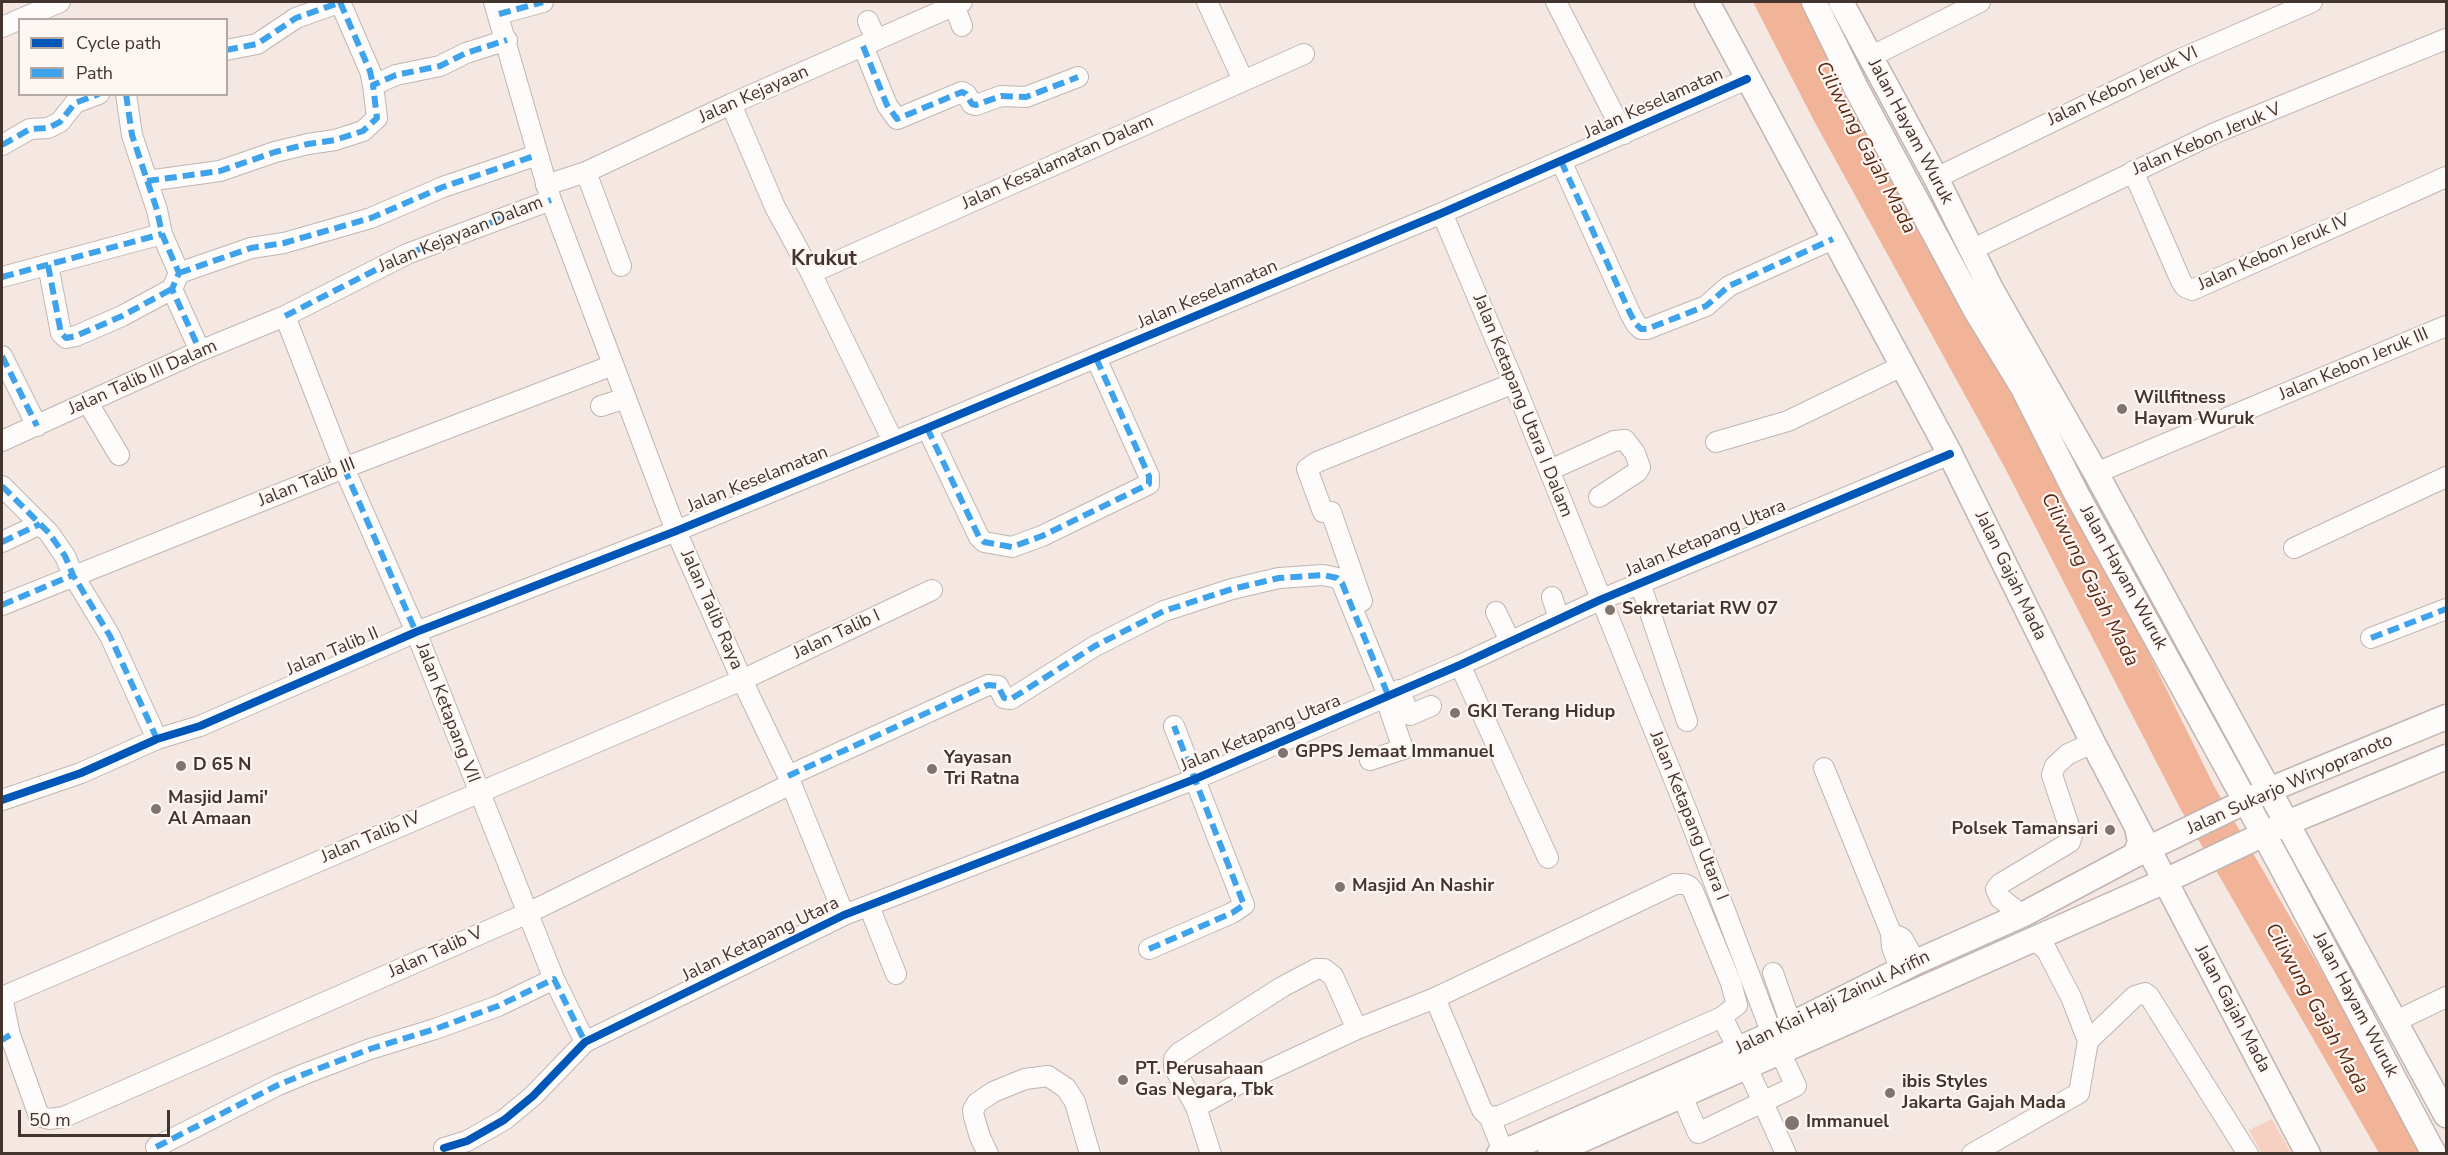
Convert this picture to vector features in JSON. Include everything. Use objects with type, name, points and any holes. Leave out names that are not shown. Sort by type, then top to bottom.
[{"type":"main road","name":"Jalan Gajah Mada","points":[[1707,2],[1950,454],[2137,827],[2142,852],[2165,881],[2308,1154]]},
{"type":"main road","name":"Jalan Hayam Wuruk","points":[[1814,2],[1856,88],[1976,311],[2023,388],[2239,805],[2434,1154]]},
{"type":"main road","name":"Jalan Hayam Wuruk","points":[[1841,2],[1936,178],[1971,250],[2445,1109]]},
{"type":"main road","name":"Jalan Sukarjo Wiryopranoto","points":[[2142,852],[2269,790],[2446,717]]},
{"type":"main road","name":"Jalan Sukarjo Wiryopranoto","points":[[2165,881],[2287,823],[2446,757]]},
{"type":"main road","name":"Jalan Kiai Haji Zainul Arifin","points":[[1550,1154],[1682,1096],[1742,1058],[1908,966],[2022,915],[2142,852]]},
{"type":"main road","name":"Jalan Kiai Haji Zainul Arifin","points":[[1781,1036],[2033,940],[2165,881]]},
{"type":"main road","points":[[2022,915],[2033,940]]},
{"type":"main road","name":"Jalan Kiai Haji Zainul Arifin","points":[[1502,1153],[1742,1058]]},
{"type":"street","points":[[23,18],[60,2]]},
{"type":"street","points":[[147,181],[220,171],[275,152],[335,140],[363,131],[377,118],[373,85],[366,61],[340,2],[297,18],[257,44],[228,50]]},
{"type":"street","points":[[497,8],[543,2]]},
{"type":"street","points":[[1207,2],[1244,80]]},
{"type":"street","points":[[1556,2],[1624,134]]},
{"type":"street","points":[[1870,57],[1980,2]]},
{"type":"street","name":"Jalan Kebon Jeruk VI","points":[[1936,178],[2183,58],[2312,2]]},
{"type":"street","points":[[958,3],[962,26]]},
{"type":"street","name":"Jalan Kejayaan","points":[[548,193],[586,172],[731,104],[958,3]]},
{"type":"street","name":"Jalan Kejayaan Dalam","points":[[285,316],[407,254],[548,193],[497,8]]},
{"type":"street","points":[[2,27],[18,20]]},
{"type":"street","points":[[868,21],[870,43],[887,105],[897,119],[962,92],[972,104],[976,105],[1001,96],[1026,97],[1077,76]]},
{"type":"street","name":"Jalan Kebon Jeruk V","points":[[1971,250],[2215,133],[2446,39]]},
{"type":"street","points":[[373,85],[396,75],[440,66],[466,53],[507,40]]},
{"type":"street","name":"Jalan Kesalamatan Dalam","points":[[811,273],[1304,54]]},
{"type":"street","name":"Jalan Keselamatan","points":[[676,531],[1442,213],[1747,80]]},
{"type":"street","points":[[2,145],[30,129],[48,128],[60,122],[75,103],[94,96]]},
{"type":"street","points":[[126,96],[132,135],[176,281],[200,351]]},
{"type":"street","points":[[731,104],[775,207],[811,273],[893,441]]},
{"type":"street","points":[[48,265],[61,333],[66,338],[76,336],[122,316],[176,281],[251,248],[284,243],[371,218],[443,187],[537,155]]},
{"type":"street","points":[[1562,161],[1630,313],[1641,329],[1696,311],[1706,306],[1729,286],[1833,239]]},
{"type":"street","name":"Jalan Kebon Jeruk IV","points":[[2133,171],[2181,280],[2185,287],[2192,290],[2446,177]]},
{"type":"street","points":[[586,172],[621,266]]},
{"type":"street","name":"Jalan Talib Raya","points":[[548,193],[676,531],[742,680],[790,780],[844,915]]},
{"type":"street","name":"Jalan Ketapang Utara I Dalam","points":[[1442,213],[1550,471],[1600,600]]},
{"type":"street","points":[[2,277],[162,234]]},
{"type":"street","name":"Jalan Talib III Dalam","points":[[2,441],[200,351],[285,316]]},
{"type":"street","name":"Jalan Ketapang VII","points":[[285,316],[344,468],[416,632],[554,979],[585,1042]]},
{"type":"street","name":"Jalan Kebon Jeruk III","points":[[2096,473],[2444,332]]},
{"type":"street","points":[[2,357],[37,426]]},
{"type":"street","points":[[927,428],[979,537],[984,542],[1012,547],[1042,536],[1149,484],[1149,476],[1096,358]]},
{"type":"street","name":"Jalan Talib III","points":[[2,605],[344,468],[613,365]]},
{"type":"street","points":[[1716,442],[1788,421],[1902,366]]},
{"type":"street","points":[[1370,760],[1403,750],[1391,693],[1331,512],[1323,512],[1307,469],[1317,462],[1514,383]]},
{"type":"street","points":[[601,406],[626,398]]},
{"type":"street","points":[[88,403],[119,455]]},
{"type":"street","points":[[1550,471],[1614,441],[1625,440],[1635,453],[1640,467],[1637,472],[1599,497]]},
{"type":"street","name":"Jalan Ketapang Utara","points":[[444,1148],[473,1138],[504,1120],[533,1096],[585,1042],[844,915],[1073,834],[1391,693],[1460,665],[1600,600],[1950,454]]},
{"type":"street","points":[[2294,548],[2446,477]]},
{"type":"street","points":[[2,486],[40,524],[65,555],[73,575],[110,636],[157,739]]},
{"type":"street","points":[[2,543],[40,524]]},
{"type":"street","name":"Jalan Talib II","points":[[2,800],[81,773],[157,739],[200,726],[416,632],[676,531]]},
{"type":"street","name":"Jalan Talib V","points":[[6,1037],[39,1116],[49,1119],[64,1117],[528,913],[790,780],[988,685],[997,686],[1006,700],[1011,699],[1095,646],[1164,611],[1232,589],[1279,578],[1323,575],[1337,578],[1342,583],[1391,693]]},
{"type":"street","points":[[1640,583],[1687,721]]},
{"type":"street","name":"Jalan Talib I","points":[[742,680],[932,590]]},
{"type":"street","points":[[1552,597],[1559,619]]},
{"type":"street","name":"Jalan Ketapang Utara I","points":[[1600,600],[1781,1036]]},
{"type":"street","points":[[2371,639],[2446,609]]},
{"type":"street","points":[[1496,612],[1510,642]]},
{"type":"street","points":[[1460,665],[1548,858]]},
{"type":"street","name":"Jalan Talib IV","points":[[2,997],[742,680]]},
{"type":"street","points":[[1391,693],[1410,715],[1431,706]]},
{"type":"street","points":[[1149,949],[1232,913],[1244,905],[1174,726]]},
{"type":"street","points":[[2022,915],[2000,898],[1996,889],[2000,884],[2070,842],[2072,834],[2052,775],[2055,766],[2068,754],[2093,743]]},
{"type":"street","points":[[1824,768],[1891,933],[1893,949],[1908,966]]},
{"type":"street","points":[[1196,1107],[1235,1086],[1357,1029],[1435,998],[1675,884],[1689,886],[1738,1003],[1735,1008],[1722,1017],[1502,1115],[1490,1118]]},
{"type":"street","points":[[869,906],[896,974]]},
{"type":"street","points":[[1972,1154],[2079,1093],[2088,1041],[2071,997],[2046,949],[2033,940]]},
{"type":"street","points":[[1211,1154],[1196,1107],[1174,1067],[1174,1059],[1179,1053],[1282,987],[1316,969],[1324,969],[1333,976],[1357,1029]]},
{"type":"street","points":[[1682,1096],[1698,1133],[1796,1086],[1781,1036],[1773,973]]},
{"type":"street","points":[[156,1148],[278,1085],[370,1049],[498,1006],[554,979]]},
{"type":"street","points":[[2088,1041],[2134,996],[2145,993],[2248,1154]]},
{"type":"street","points":[[2,997],[6,1037]]},
{"type":"street","points":[[2396,1021],[2446,997]]},
{"type":"street","points":[[1435,998],[1482,1110],[1490,1118],[1502,1153]]},
{"type":"street","points":[[1722,1017],[1786,1154]]},
{"type":"street","points":[[988,1154],[974,1117],[977,1103],[993,1092],[1025,1079],[1048,1076],[1066,1088],[1075,1102],[1090,1154]]},
{"type":"shaded area","points":[[2272,1119],[2291,1153],[2261,1153],[2249,1130]]},
{"type":"water","name":"Ciliwung Gajah Mada","points":[[1753,2],[1809,2],[2042,436],[2214,786],[2427,1153],[2379,1153],[2180,808],[2005,468],[1813,119]]},
{"type":"marked path","points":[[340,2],[370,71],[373,85]]},
{"type":"marked path","points":[[228,50],[257,44],[296,18],[341,2]]},
{"type":"marked path","points":[[499,14],[543,2]]},
{"type":"marked path","points":[[147,181],[220,171],[275,152],[335,140],[363,131],[377,118],[373,85],[396,75],[440,66],[466,53],[507,40]]},
{"type":"marked path","points":[[863,46],[887,105],[897,119],[962,92],[972,104],[976,105],[1001,96],[1026,97],[1078,77]]},
{"type":"marked path","points":[[2,145],[30,129],[48,128],[60,122],[75,103],[94,96]]},
{"type":"marked path","points":[[126,96],[132,135],[157,210],[162,234],[179,273],[172,289],[200,351]]},
{"type":"marked path","points":[[179,273],[251,248],[284,243],[371,218],[443,187],[537,155]]},
{"type":"marked path","points":[[1561,161],[1630,313],[1641,329],[1647,329],[1706,306],[1729,286],[1833,239]]},
{"type":"marked path","points":[[285,316],[407,254],[551,200]]},
{"type":"marked path","points":[[2,277],[162,234]]},
{"type":"marked path","points":[[48,265],[61,333],[66,338],[122,316],[172,289]]},
{"type":"marked path","points":[[2,356],[37,426]]},
{"type":"marked path","points":[[927,428],[979,537],[984,542],[1012,547],[1042,536],[1149,484],[1149,476],[1096,358]]},
{"type":"marked path","points":[[344,468],[416,632]]},
{"type":"marked path","points":[[2,486],[49,533],[65,556],[73,575],[110,636],[157,739]]},
{"type":"marked path","points":[[2,542],[40,524]]},
{"type":"marked path","points":[[2,605],[73,575]]},
{"type":"marked path","points":[[788,776],[988,685],[998,686],[1004,698],[1011,699],[1095,646],[1164,611],[1232,589],[1279,578],[1323,575],[1337,578],[1342,583],[1388,695]]},
{"type":"marked path","points":[[2371,638],[2446,609]]},
{"type":"marked path","points":[[1149,949],[1232,913],[1244,905],[1174,726]]},
{"type":"marked path","points":[[156,1147],[278,1085],[370,1049],[498,1006],[554,979],[585,1042],[581,1046]]},
{"type":"marked path","points":[[2,1040],[10,1035]]},
{"type":"cycle path","points":[[2,800],[81,773],[157,739],[200,726],[416,632],[676,531],[927,428],[1442,213],[1747,79]]},
{"type":"cycle path","points":[[444,1148],[467,1141],[504,1120],[533,1096],[585,1042],[844,915],[1195,779],[1460,665],[1600,600],[1950,454]]},
{"type":"place","name":"Willfitness Hayam Wuruk","points":[[2122,409]]},
{"type":"place","name":"Sekretariat RW 07","points":[[1610,610]]},
{"type":"place","name":"GKI Terang Hidup","points":[[1455,713]]},
{"type":"place","name":"GPPS Jemaat Immanuel","points":[[1283,753]]},
{"type":"place","name":"D 65 N","points":[[181,766]]},
{"type":"place","name":"Yayasan Tri Ratna","points":[[932,769]]},
{"type":"place","name":"Masjid Jami' Al Amaan","points":[[156,809]]},
{"type":"place","name":"Polsek Tamansari","points":[[2110,830]]},
{"type":"place","name":"Masjid An Nashir","points":[[1340,887]]},
{"type":"place","name":"PT. Perusahaan Gas Negara, Tbk","points":[[1123,1080]]},
{"type":"place","name":"ibis Styles Jakarta Gajah Mada","points":[[1890,1093]]},
{"type":"place","name":"Immanuel","points":[[1792,1123]]},
{"type":"district","name":"Krukut","points":[[824,260]]}]
